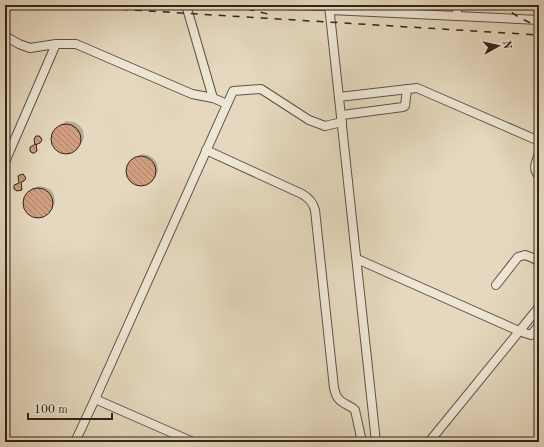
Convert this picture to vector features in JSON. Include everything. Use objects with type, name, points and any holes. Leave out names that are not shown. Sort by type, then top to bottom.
[{"type":"lane","points":[[186,5],[213,98]]},
{"type":"lane","points":[[283,5],[539,20]]},
{"type":"lane","points":[[457,5],[457,16]]},
{"type":"lane","points":[[329,7],[376,442]]},
{"type":"lane","points":[[5,36],[30,48],[56,44],[76,44],[192,94],[213,98],[227,104]]},
{"type":"lane","points":[[5,162],[56,44]]},
{"type":"lane","points":[[339,96],[417,88],[539,141]]},
{"type":"lane","points":[[75,442],[233,91],[261,89],[309,120],[325,126],[342,119],[403,107],[405,106],[406,102],[407,89]]},
{"type":"lane","points":[[206,150],[302,194],[313,203],[334,388],[340,401],[355,410],[362,442]]},
{"type":"lane","points":[[539,154],[535,164],[536,173],[539,176]]},
{"type":"lane","points":[[496,285],[518,257],[525,255],[539,262]]},
{"type":"lane","points":[[357,258],[519,331],[531,335],[539,325]]},
{"type":"lane","points":[[429,442],[539,307]]},
{"type":"lane","points":[[95,399],[193,442]]},
{"type":"building","points":[[66,124],[77,128],[81,139],[77,150],[66,154],[55,150],[51,139],[55,128]]},
{"type":"building","points":[[36,136],[39,136],[42,140],[40,143],[35,145],[34,139]]},
{"type":"building","points":[[36,144],[37,151],[32,153],[30,151],[30,147]]},
{"type":"building","points":[[141,156],[152,160],[156,171],[152,182],[141,186],[130,182],[126,171],[130,160]]},
{"type":"building","points":[[23,174],[26,178],[21,182],[22,190],[17,191],[14,189],[14,185],[19,183],[18,176]]},
{"type":"building","points":[[38,188],[49,192],[53,203],[49,214],[38,218],[27,214],[23,203],[27,192]]},
{"type":"railway","points":[[51,5],[539,35]]},
{"type":"railway","points":[[500,5],[520,18],[539,27]]},
{"type":"railway","points":[[247,9],[268,14]]}]
